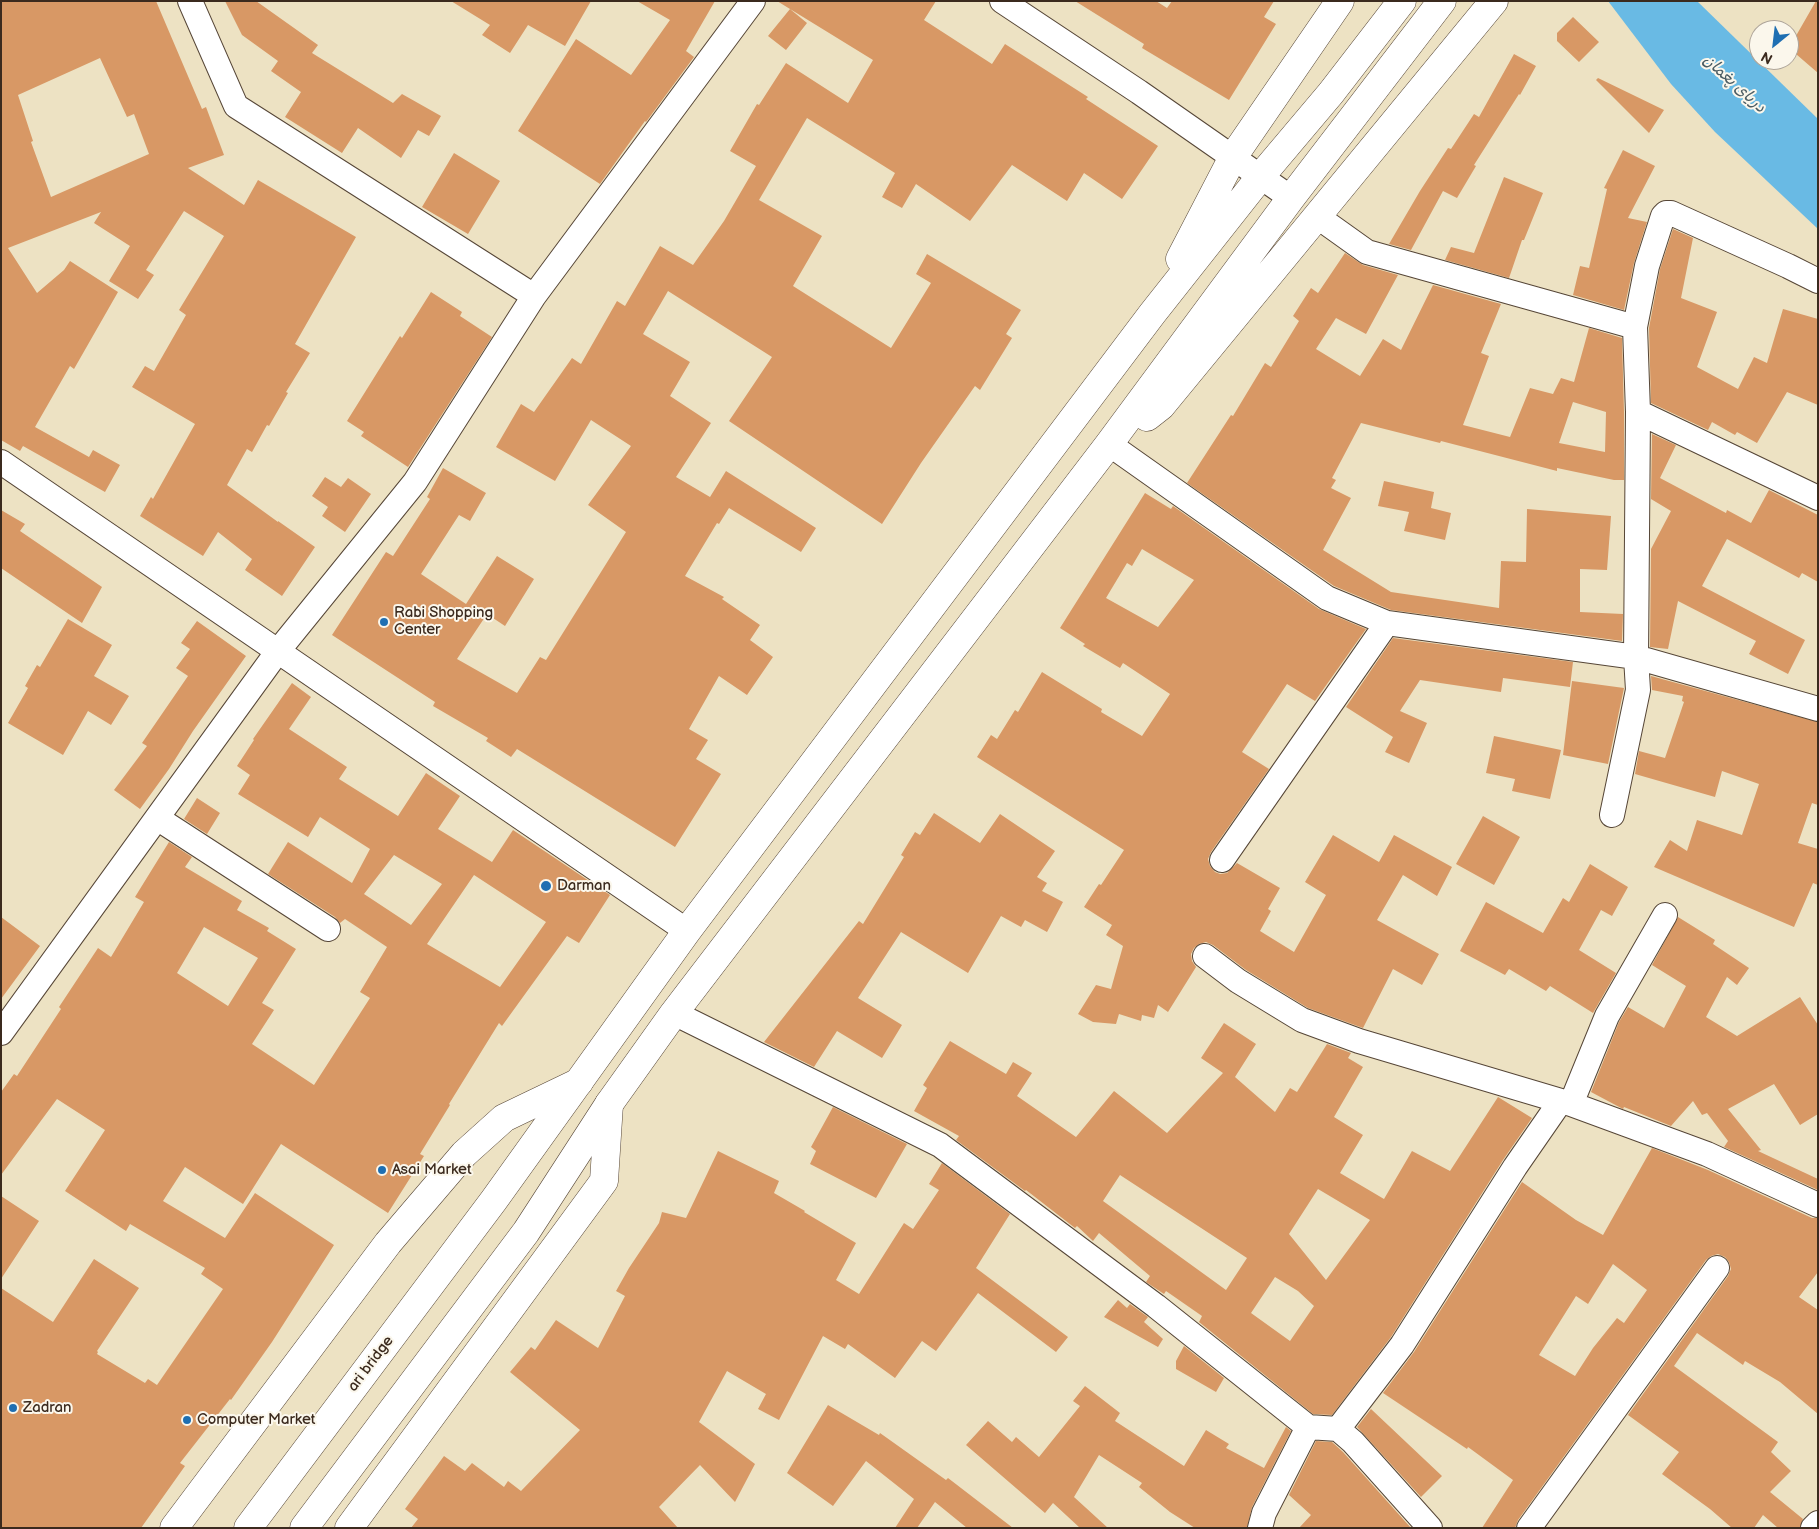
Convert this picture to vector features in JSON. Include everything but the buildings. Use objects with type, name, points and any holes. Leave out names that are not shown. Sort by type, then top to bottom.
[{"type":"main road","points":[[1152,314],[1233,157],[1340,1]]},
{"type":"main road","points":[[1152,314],[1261,176],[1331,93],[1402,1]]},
{"type":"main road","points":[[304,1528],[526,1232],[609,1104],[674,1013],[1109,444],[1291,198],[1442,1]]},
{"type":"main road","points":[[1109,444],[1161,406],[1494,1]]},
{"type":"main road","name":"ari bridge","points":[[248,1528],[494,1200],[687,931],[1152,314]]},
{"type":"main road","points":[[928,611],[958,642]]},
{"type":"main road","points":[[174,1528],[388,1243],[464,1154],[504,1118],[579,1082]]},
{"type":"main road","points":[[348,1528],[604,1181],[609,1104]]},
{"type":"street","points":[[190,1],[236,106],[534,296]]},
{"type":"street","points":[[1,1033],[278,651],[416,482],[534,296],[753,1]]},
{"type":"street","points":[[1002,1],[1291,198]]},
{"type":"street","points":[[1612,815],[1638,690],[1636,657],[1638,412],[1636,327],[1647,266],[1663,216],[1666,213],[1818,281]]},
{"type":"street","points":[[1318,217],[1367,252],[1636,327]]},
{"type":"street","points":[[1638,412],[1818,498]]},
{"type":"street","points":[[1109,444],[1327,598],[1387,623],[1636,657],[1818,709]]},
{"type":"street","points":[[1,462],[687,931]]},
{"type":"street","points":[[1222,860],[1387,623]]},
{"type":"street","points":[[157,818],[328,929]]},
{"type":"street","points":[[1338,1429],[1402,1345],[1515,1167],[1565,1103],[1608,1016],[1665,915]]},
{"type":"street","points":[[1205,956],[1238,982],[1302,1020],[1359,1041],[1565,1103],[1707,1154],[1818,1205]]},
{"type":"street","points":[[674,1013],[940,1146],[1156,1306],[1308,1427],[1338,1429],[1353,1442],[1430,1528]]},
{"type":"street","points":[[1529,1528],[1717,1268]]},
{"type":"street","points":[[1260,1528],[1264,1513],[1308,1427]]},
{"type":"street","points":[[1813,1528],[1818,1523]]},
{"type":"water","name":"دریای پغمان","points":[[1608,1],[1697,1],[1749,52],[1749,70],[1768,70],[1818,119],[1818,229],[1715,132],[1671,84]]},
{"type":"place","name":"Rabi Shopping Center","points":[[384,622]]},
{"type":"place","name":"Darman","points":[[546,886]]},
{"type":"place","name":"Asai Market","points":[[382,1170]]},
{"type":"place","name":"Zadran","points":[[13,1408]]},
{"type":"place","name":"Computer Market","points":[[187,1420]]}]
